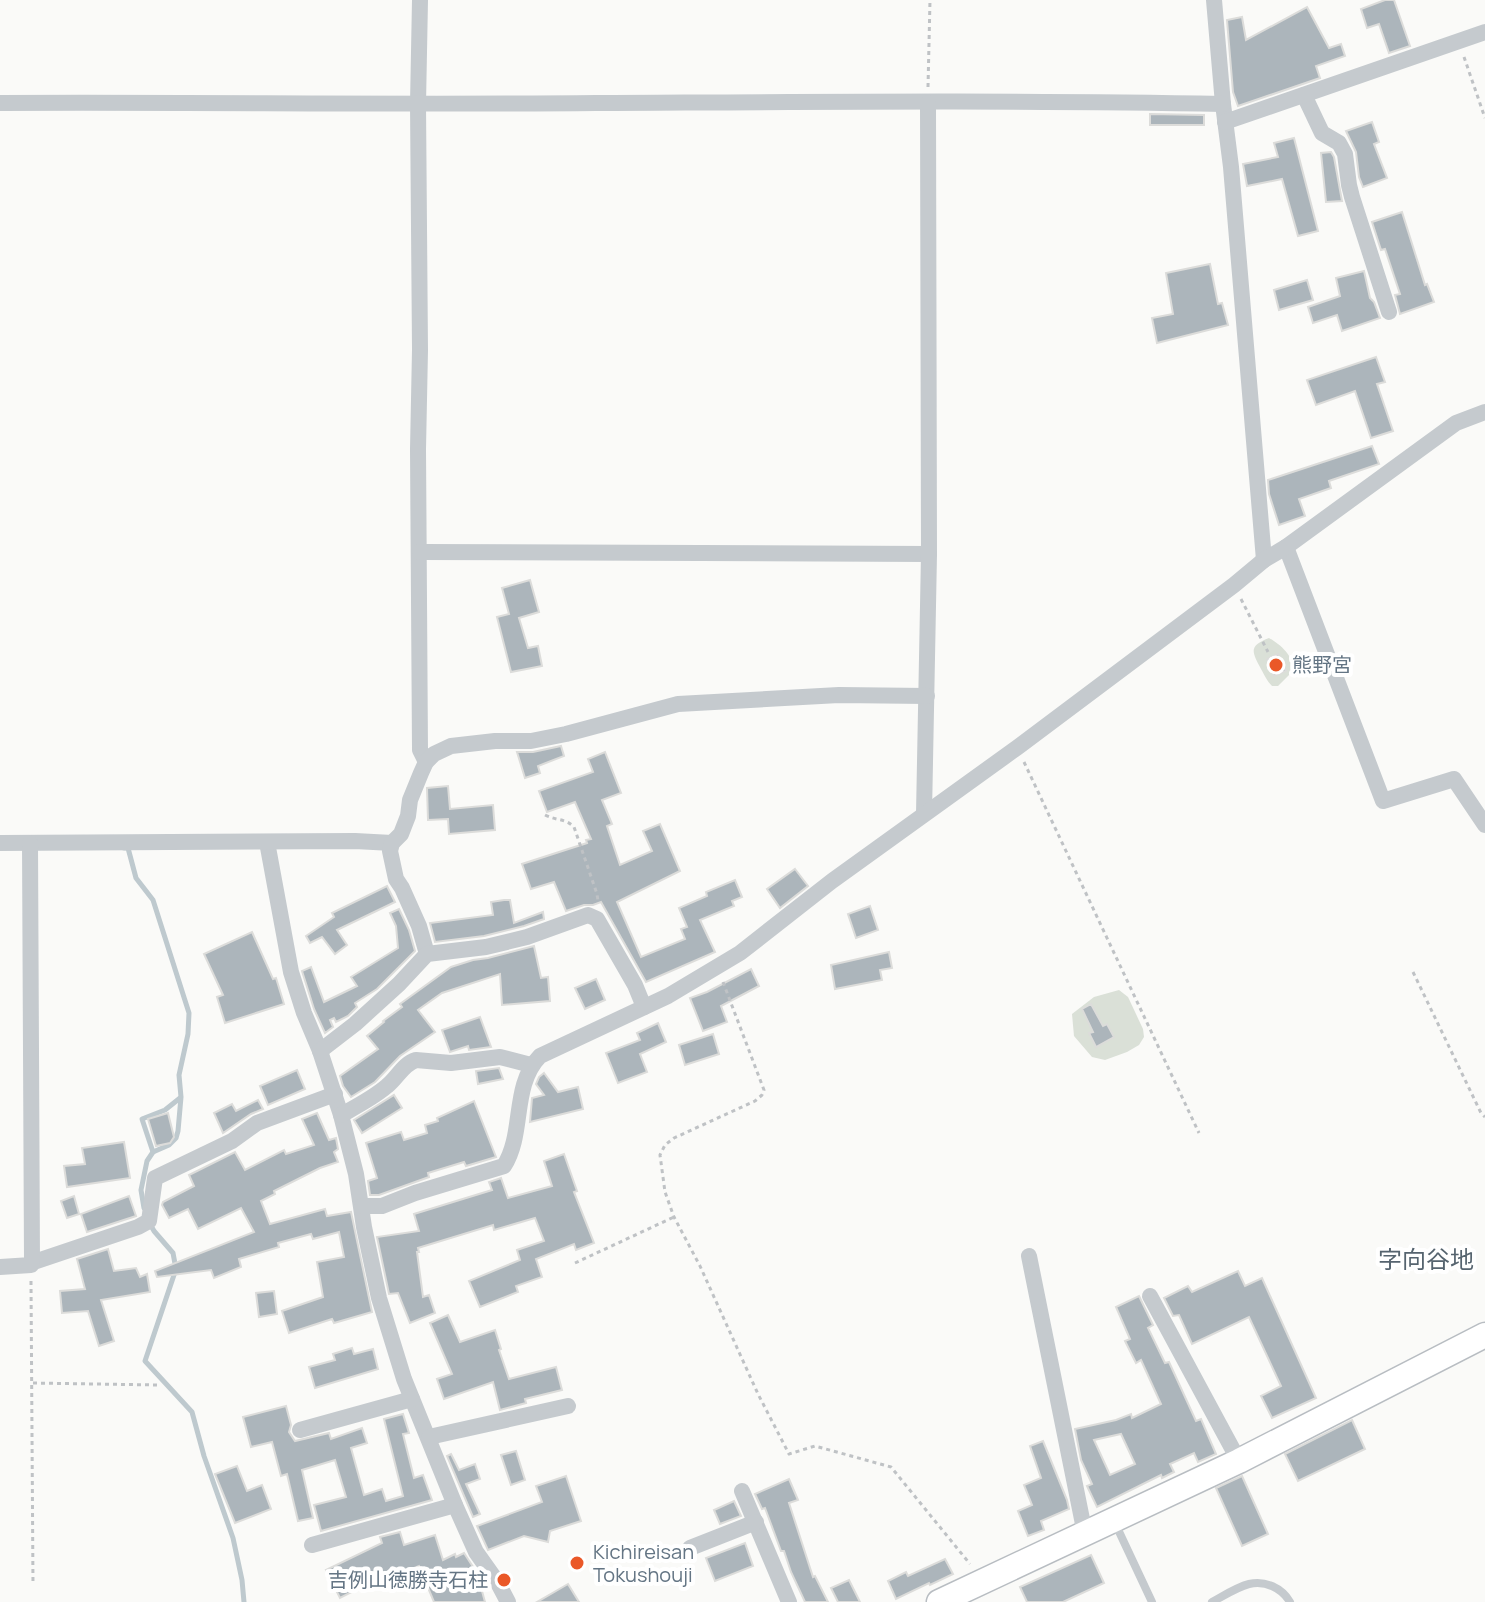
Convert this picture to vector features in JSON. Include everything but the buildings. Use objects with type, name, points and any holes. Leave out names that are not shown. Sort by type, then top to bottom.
[{"type":"street","points":[[420,0],[420,750],[426,762]]},
{"type":"street","points":[[1214,0],[1264,560]]},
{"type":"street","points":[[1225,122],[1485,32]]},
{"type":"street","points":[[1304,95],[1322,133],[1339,143],[1345,154],[1352,197],[1389,312]]},
{"type":"street","points":[[0,103],[1223,104]]},
{"type":"street","points":[[924,814],[929,554],[928,103]]},
{"type":"street","points":[[362,1206],[382,1206],[504,1166],[514,1145],[527,1074],[540,1056],[668,996],[740,953],[1264,560],[1456,423],[1485,412]]},
{"type":"street","points":[[1286,547],[1383,801],[1454,779],[1485,825]]},
{"type":"street","points":[[420,552],[929,554]]},
{"type":"street","points":[[427,954],[414,914],[396,879],[390,851],[392,843],[403,830],[410,800],[426,762],[434,754],[451,746],[531,741],[566,734],[678,704],[839,695],[927,696]]},
{"type":"street","points":[[267,842],[291,972],[341,1115],[379,1298],[404,1379],[476,1552],[508,1602]]},
{"type":"street","points":[[0,843],[392,843]]},
{"type":"street","points":[[30,843],[33,1094],[31,1264]]},
{"type":"street","points":[[320,1051],[366,1014],[427,954],[486,947],[547,931],[588,915],[595,916],[635,985],[644,1007]]},
{"type":"street","points":[[341,1115],[390,1084],[411,1061],[451,1063],[500,1057],[531,1065]]},
{"type":"street","points":[[0,1267],[31,1264],[138,1227],[149,1221],[155,1178],[232,1141],[257,1123],[335,1094]]},
{"type":"street","points":[[1029,1256],[1085,1534]]},
{"type":"street","points":[[1150,1296],[1239,1461]]},
{"type":"street","points":[[939,1602],[1239,1461],[1485,1335]]},
{"type":"street","points":[[300,1430],[412,1399]]},
{"type":"street","points":[[429,1437],[568,1406]]},
{"type":"street","points":[[742,1491],[789,1602]]},
{"type":"street","points":[[312,1545],[455,1505]]},
{"type":"street","points":[[690,1548],[756,1522]]},
{"type":"lane","points":[[1113,1520],[1152,1602]]},
{"type":"lane","points":[[1212,1602],[1249,1583],[1269,1584],[1290,1602]]},
{"type":"path","points":[[928,103],[930,0]]},
{"type":"path","points":[[1459,41],[1485,118]]},
{"type":"path","points":[[1234,585],[1268,652]]},
{"type":"path","points":[[1018,747],[1199,1133]]},
{"type":"path","points":[[545,815],[567,820],[574,827],[597,894],[595,916]]},
{"type":"path","points":[[718,967],[764,1090],[755,1101],[665,1145],[660,1155],[662,1180],[674,1217],[789,1454],[815,1446],[891,1467],[984,1582]]},
{"type":"path","points":[[1413,972],[1485,1117]]},
{"type":"path","points":[[575,1263],[674,1217]]},
{"type":"path","points":[[31,1264],[33,1585]]},
{"type":"path","points":[[31,1383],[157,1385]]},
{"type":"shaded area","points":[[1269,638],[1286,652],[1293,666],[1293,671],[1278,686],[1272,686],[1269,682],[1254,654],[1255,647]]},
{"type":"shaded area","points":[[1119,990],[1128,997],[1144,1037],[1139,1045],[1127,1052],[1105,1060],[1092,1057],[1074,1036],[1072,1014],[1094,997]]},
{"type":"waterway","points":[[124,848],[128,848],[136,878],[153,900],[189,1013],[179,1075],[178,1131],[169,1145],[153,1152],[147,1161],[141,1190],[144,1208]]},
{"type":"waterway","points":[[153,1152],[142,1119],[165,1110],[180,1098]]},
{"type":"waterway","points":[[150,1224],[173,1253],[176,1269],[145,1361],[192,1412],[233,1538],[244,1602]]},
{"type":"place","name":"熊野宮","points":[[1276,665]]},
{"type":"place","name":"Kichireisan Tokushouji","points":[[577,1563]]},
{"type":"place","name":"吉例山徳勝寺石柱","points":[[504,1580]]},
{"type":"district","name":"字向谷地","points":[[1426,1260]]}]
